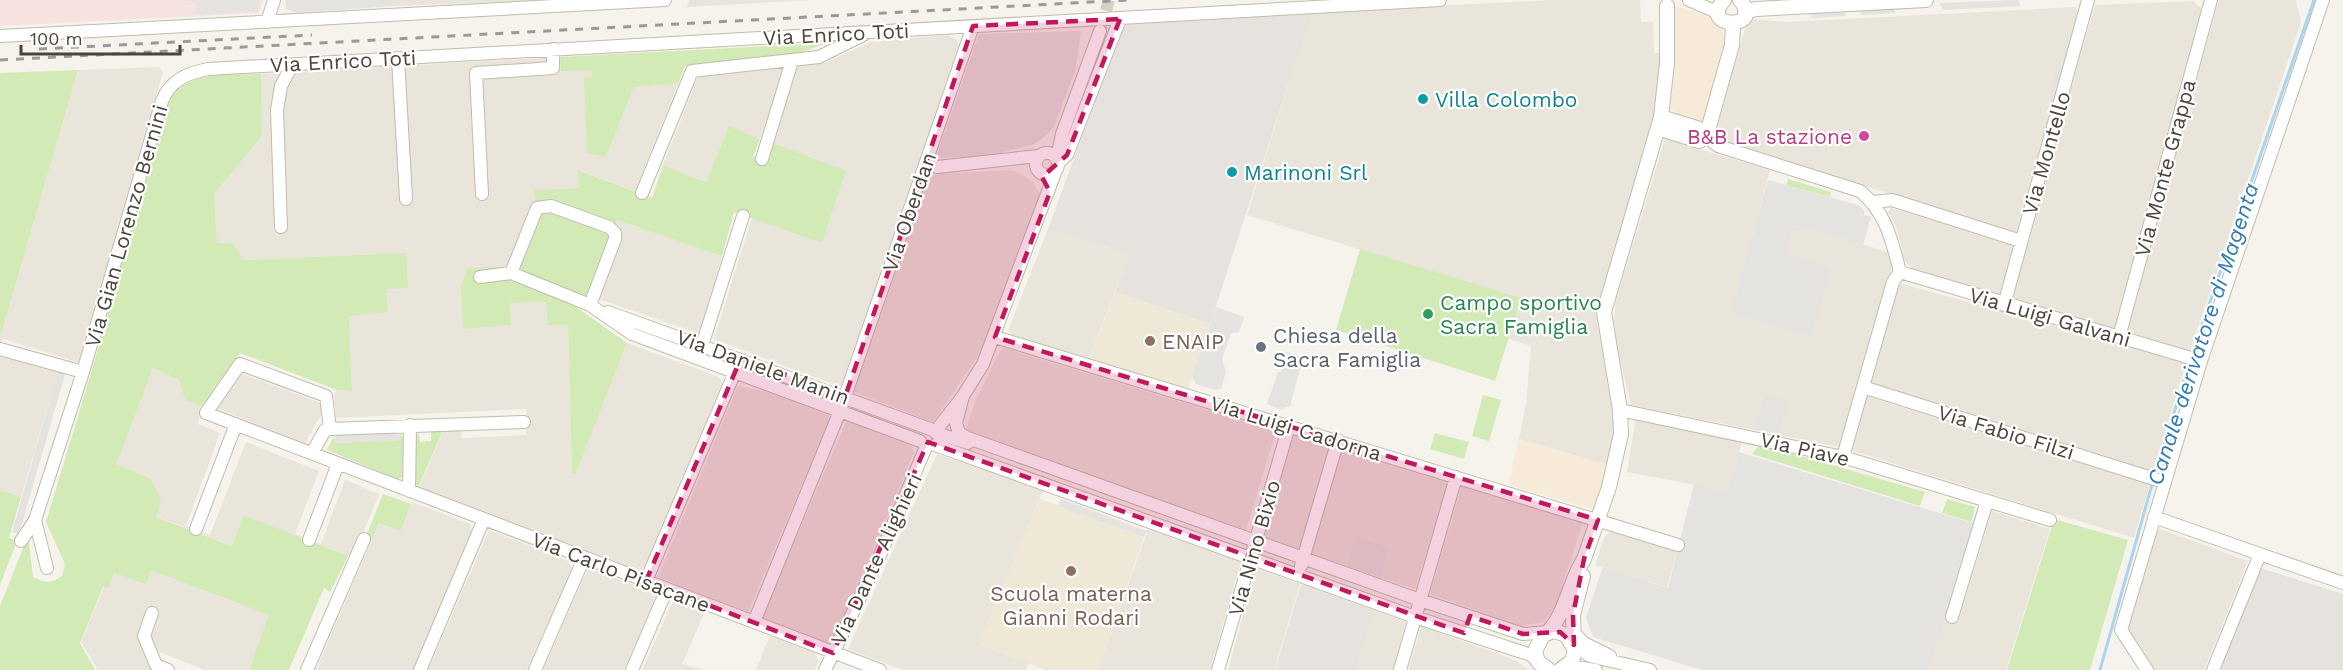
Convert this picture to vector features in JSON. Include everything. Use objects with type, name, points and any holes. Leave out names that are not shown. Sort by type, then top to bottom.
[{"type":"street","points":[[267,22],[274,0]]},
{"type":"street","points":[[0,36],[578,2],[665,0]]},
{"type":"street","name":"Via Enrico Toti","points":[[173,83],[191,72],[208,69],[1440,0]]},
{"type":"street","points":[[1689,0],[1719,4],[1725,22],[1733,24],[1741,20],[1743,4],[1756,9],[1926,0]]},
{"type":"street","name":"Via Montello","points":[[2004,305],[2088,0]]},
{"type":"street","name":"Via Monte Grappa","points":[[2119,337],[2211,0]]},
{"type":"street","points":[[2147,670],[2121,630],[2154,518],[2158,479],[2194,359],[2323,0]]},
{"type":"street","points":[[1542,667],[1536,645],[1562,611],[1576,571],[1584,559],[1617,461],[1621,434],[1620,410],[1604,312],[1659,122],[1667,63],[1666,6]]},
{"type":"street","name":"Via Dante Alighieri","points":[[1057,164],[1067,155],[1120,19]]},
{"type":"street","points":[[1707,134],[1732,45],[1733,24]]},
{"type":"street","name":"Via Oberdan","points":[[754,622],[840,411],[973,26]]},
{"type":"street","name":"Via Dante Alighieri","points":[[825,670],[877,562],[931,438],[984,364],[1050,192],[1062,134],[1100,31]]},
{"type":"street","points":[[642,193],[692,71],[819,57],[869,32]]},
{"type":"street","points":[[482,194],[476,73],[554,68],[553,49]]},
{"type":"street","points":[[398,58],[406,199]]},
{"type":"street","points":[[762,159],[792,61]]},
{"type":"street","points":[[281,227],[277,110],[281,86],[292,64]]},
{"type":"street","name":"Via Gian Lorenzo Bernini","points":[[21,541],[35,520],[83,372],[162,101],[173,83]]},
{"type":"street","points":[[1659,122],[1707,134],[1718,146],[1860,191],[1873,202],[1885,220],[1900,272],[1893,282],[1843,457]]},
{"type":"street","name":"Via Dante Alighieri","points":[[1040,155],[1062,134]]},
{"type":"street","points":[[926,163],[937,167],[1008,160],[1049,153],[1057,164],[1047,175],[1008,160]]},
{"type":"street","points":[[1040,155],[1035,163],[1050,192]]},
{"type":"street","points":[[1873,202],[1892,200],[2021,241]]},
{"type":"street","points":[[480,278],[511,273],[537,208],[551,206],[609,227],[615,233],[592,306]]},
{"type":"street","points":[[698,359],[743,216]]},
{"type":"street","name":"Via Luigi Galvani","points":[[1900,272],[2004,305],[2194,359]]},
{"type":"street","name":"Via Daniele Manin","points":[[511,273],[592,306],[845,397],[931,438]]},
{"type":"street","name":"Via Daniele Manin","points":[[592,306],[632,334],[840,411],[931,438]]},
{"type":"street","name":"Via Luigi Cadorna","points":[[995,337],[1678,545]]},
{"type":"street","name":"Via Gian Lorenzo Bernini","points":[[0,349],[83,372]]},
{"type":"street","points":[[646,581],[741,358]]},
{"type":"street","name":"Via Carlo Pisacane","points":[[330,429],[326,396],[240,364],[206,413],[880,670]]},
{"type":"street","name":"Via Fabio Filzi","points":[[1863,387],[2158,479]]},
{"type":"street","points":[[963,396],[956,423],[959,433],[993,448],[1420,600],[1523,634],[1548,632],[1566,635],[1590,656],[1650,670]]},
{"type":"street","name":"Via Piave","points":[[1620,410],[1843,457],[2050,520]]},
{"type":"street","points":[[312,453],[325,430],[330,429],[524,422]]},
{"type":"street","points":[[196,529],[236,424]]},
{"type":"street","points":[[410,425],[410,491]]},
{"type":"street","name":"Via Nino Bixio","points":[[1218,670],[1288,426]]},
{"type":"street","points":[[931,438],[993,448]]},
{"type":"street","points":[[931,438],[1055,488],[1154,524],[1415,617],[1531,655],[1542,667]]},
{"type":"street","points":[[1299,575],[1338,440]]},
{"type":"street","points":[[309,540],[338,464]]},
{"type":"street","points":[[1055,488],[1060,472]]},
{"type":"street","points":[[1400,670],[1456,477]]},
{"type":"street","points":[[1952,617],[1987,501]]},
{"type":"street","points":[[1154,524],[1159,507]]},
{"type":"street","points":[[2154,518],[2343,583]]},
{"type":"street","points":[[420,670],[484,519]]},
{"type":"street","points":[[35,520],[47,568]]},
{"type":"street","points":[[307,670],[364,539]]},
{"type":"street","points":[[2212,670],[2260,554]]},
{"type":"street","points":[[535,670],[584,558]]},
{"type":"street","points":[[1564,669],[1574,656],[1573,615],[1584,570],[1584,559]]},
{"type":"street","points":[[1342,591],[1348,574]]},
{"type":"street","points":[[632,670],[667,589]]},
{"type":"street","points":[[152,613],[144,636],[156,665],[168,670]]},
{"type":"street","points":[[1464,633],[1470,616]]},
{"type":"street","points":[[1564,669],[1596,670]]},
{"type":"highlighted area","points":[[1120,19],[1067,155],[1042,177],[1050,192],[995,337],[1598,520],[1584,559],[1573,615],[1574,645],[1560,632],[1523,634],[1470,616],[1464,633],[928,442],[833,653],[646,581],[741,358],[845,397],[973,26]]},
{"type":"shaded area","points":[[0,0],[263,0],[259,13],[0,26]]},
{"type":"shaded area","points":[[176,0],[260,0],[257,11],[194,15],[197,2]]},
{"type":"shaded area","points":[[285,0],[395,0],[394,6],[297,13],[286,9]]},
{"type":"shaded area","points":[[395,0],[561,0],[394,6]]},
{"type":"shaded area","points":[[689,0],[813,0],[687,7]]},
{"type":"shaded area","points":[[1553,0],[1640,0],[1641,22],[1653,22],[1654,53],[1662,53],[1660,80],[1643,166],[1596,314],[1616,433],[1609,465],[1519,439],[1526,404],[1531,346],[1509,339],[1520,298],[1247,215],[1311,12]]},
{"type":"shaded area","points":[[2018,0],[2021,6],[1944,10],[1939,3]]},
{"type":"shaded area","points":[[2219,0],[2296,0],[2301,22],[2190,351],[2125,331]]},
{"type":"shaded area","points":[[2193,1],[2203,10],[2118,329],[2009,301],[2095,5]]},
{"type":"shaded area","points":[[1674,5],[1712,18],[1719,24],[1724,36],[1726,45],[1710,116],[1703,121],[1697,122],[1677,116],[1671,108],[1675,65]]},
{"type":"shaded area","points":[[1892,6],[1896,13],[1862,15],[1857,8]]},
{"type":"shaded area","points":[[2075,7],[2078,10],[2065,61],[2059,59],[2050,86],[2057,89],[2016,233],[1730,144],[1722,141],[1716,131],[1747,22],[1750,19],[1787,22]]},
{"type":"shaded area","points":[[1842,9],[1846,16],[1812,18],[1806,10]]},
{"type":"shaded area","points":[[1311,14],[1210,324],[1115,292],[1129,254],[1048,229],[1123,24]]},
{"type":"shaded area","points":[[1081,31],[1076,68],[1054,127],[1045,136],[1035,144],[1003,152],[1002,155],[941,158],[937,154],[979,34]]},
{"type":"shaded area","points":[[947,35],[956,39],[959,45],[843,388],[714,339],[752,218],[822,242],[846,171],[773,143],[797,65],[825,63],[871,42]]},
{"type":"shaded area","points":[[560,57],[561,71],[591,71],[592,77],[585,78],[606,157],[634,87],[678,84],[635,191],[579,170],[579,188],[535,190],[535,200],[510,266],[468,268],[511,325],[510,303],[546,302],[568,325],[572,473],[574,474],[627,343],[719,377],[722,383],[645,567],[638,571],[419,488],[443,431],[461,431],[462,438],[526,435],[526,409],[336,418],[334,394],[337,390],[352,391],[349,316],[386,289],[406,253],[243,260],[217,244],[214,194],[262,136],[261,74]]},
{"type":"shaded area","points":[[2059,59],[2065,61],[2056,89],[2050,87]]},
{"type":"shaded area","points":[[786,66],[760,139],[729,126],[706,182],[663,165],[698,77]]},
{"type":"shaded area","points":[[159,67],[163,72],[80,363],[3,339],[0,347],[0,338],[78,70]]},
{"type":"shaded area","points":[[1665,139],[1770,170],[1732,313],[1811,338],[1785,253],[1793,225],[1889,252],[1892,265],[1889,282],[1842,445],[1839,447],[1631,405],[1618,351],[1614,322],[1616,301]]},
{"type":"shaded area","points":[[1010,170],[1019,172],[1034,183],[1041,197],[980,353],[933,422],[854,392],[928,179],[936,174]]},
{"type":"shaded area","points":[[1768,180],[1858,205],[1864,210],[1864,215],[1871,217],[1863,245],[1793,225],[1786,253],[1831,267],[1811,338],[1731,313]]},
{"type":"shaded area","points":[[1891,208],[2011,245],[2013,250],[1999,296],[1929,276],[1913,269],[1905,261],[1896,226],[1888,212]]},
{"type":"shaded area","points":[[617,220],[722,256],[700,334],[587,295]]},
{"type":"shaded area","points":[[1048,229],[1129,254],[1089,359],[1011,335],[1008,331]]},
{"type":"shaded area","points":[[1899,283],[2186,362],[2154,472],[1869,383]]},
{"type":"shaded area","name":"ENAIP","points":[[1115,292],[1210,324],[1188,389],[1089,359]]},
{"type":"shaded area","points":[[1216,307],[1244,317],[1239,332],[1231,333],[1222,359],[1226,372],[1221,389],[1214,390],[1196,384],[1192,377]]},
{"type":"shaded area","points":[[1004,348],[1276,431],[1246,530],[965,431],[975,402],[1000,351]]},
{"type":"shaded area","points":[[1282,351],[1299,355],[1302,362],[1290,406],[1280,409],[1267,404],[1278,372],[1281,372],[1284,363],[1279,360]]},
{"type":"shaded area","points":[[0,354],[58,371],[21,497],[0,490]]},
{"type":"shaded area","points":[[152,368],[179,380],[185,399],[202,406],[198,424],[220,433],[186,526],[210,535],[246,442],[319,471],[295,534],[321,544],[345,480],[379,494],[353,558],[244,515],[233,546],[155,516],[115,464]]},
{"type":"shaded area","points":[[58,371],[65,374],[19,534],[12,532]]},
{"type":"shaded area","points":[[240,373],[321,403],[324,410],[305,443],[216,408]]},
{"type":"shaded area","points":[[738,386],[771,393],[828,415],[829,421],[748,612],[658,577]]},
{"type":"shaded area","points":[[1765,396],[1789,400],[1778,433],[1755,429]]},
{"type":"shaded area","points":[[1866,396],[2150,484],[2134,538],[1850,450]]},
{"type":"shaded area","points":[[1636,417],[1743,438],[1728,491],[1627,472]]},
{"type":"shaded area","points":[[847,420],[912,446],[914,452],[855,593],[831,641],[825,643],[761,619]]},
{"type":"shaded area","points":[[400,431],[400,440],[336,443],[335,435]]},
{"type":"shaded area","points":[[1293,435],[1330,446],[1301,550],[1264,538]]},
{"type":"shaded area","points":[[1519,439],[1609,465],[1596,510],[1508,485]]},
{"type":"shaded area","points":[[1341,448],[1448,481],[1415,589],[1381,578],[1390,548],[1356,538],[1347,566],[1310,554]]},
{"type":"shaded area","points":[[1739,452],[1972,523],[1977,510],[1980,511],[1928,670],[1702,670],[1593,637],[1586,617],[1603,567],[1668,588],[1694,484],[1728,491]]},
{"type":"shaded area","points":[[937,454],[1043,491],[981,645],[1029,663],[1026,670],[903,670],[848,649]]},
{"type":"shaded area","points":[[1462,485],[1583,522],[1556,605],[1543,622],[1521,626],[1430,594]]},
{"type":"shaded area","name":"Scuola materna Gianni Rodari","points":[[1040,499],[1144,537],[1098,670],[1046,670],[981,645],[985,628]]},
{"type":"shaded area","points":[[1061,499],[1147,531],[1144,537],[1058,506]]},
{"type":"shaded area","points":[[412,502],[470,524],[472,531],[413,670],[316,670],[379,523],[401,531]]},
{"type":"shaded area","points":[[1992,511],[2050,529],[2006,670],[1928,670],[1944,615],[1959,619]]},
{"type":"shaded area","points":[[1148,529],[1241,562],[1210,670],[1098,670]]},
{"type":"shaded area","points":[[2160,529],[2248,561],[2204,670],[2152,670],[2127,629],[2155,531]]},
{"type":"shaded area","points":[[489,530],[569,561],[572,569],[527,670],[428,670]]},
{"type":"shaded area","points":[[1612,531],[1677,551],[1667,587],[1595,565],[1605,536]]},
{"type":"shaded area","points":[[1355,537],[1390,548],[1381,578],[1347,566]]},
{"type":"shaded area","points":[[588,568],[651,591],[658,596],[624,670],[543,670]]},
{"type":"shaded area","points":[[1256,568],[1300,584],[1274,670],[1228,670]]},
{"type":"shaded area","points":[[151,570],[270,615],[249,670],[204,670],[155,650],[148,637],[157,612],[148,609],[138,638],[152,670],[98,670],[81,642],[104,587],[114,573],[146,583]]},
{"type":"shaded area","points":[[2260,570],[2343,594],[2343,670],[2220,670]]},
{"type":"shaded area","points":[[1301,584],[1374,610],[1356,670],[1275,670]]},
{"type":"shaded area","points":[[674,599],[705,611],[682,664],[705,670],[642,670]]},
{"type":"shaded area","points":[[1374,610],[1406,622],[1393,670],[1356,670]]},
{"type":"shaded area","points":[[1421,626],[1515,660],[1529,670],[1409,670]]},
{"type":"shaded area","points":[[770,636],[815,653],[819,662],[814,670],[756,670]]},
{"type":"green space","points":[[827,43],[797,54],[685,66],[678,84],[634,87],[606,157],[587,153],[584,78],[592,77],[591,71],[561,71],[560,57]]},
{"type":"green space","points":[[78,70],[0,338],[0,73]]},
{"type":"green space","points":[[261,74],[262,136],[214,194],[217,243],[232,243],[244,260],[406,253],[408,288],[386,289],[388,312],[349,316],[352,391],[337,390],[240,353],[202,406],[185,400],[179,380],[153,368],[116,464],[151,479],[161,500],[156,517],[232,546],[244,515],[348,556],[330,592],[324,588],[289,670],[249,670],[269,615],[151,570],[146,584],[114,573],[108,588],[103,587],[80,643],[95,670],[0,670],[0,606],[25,543],[29,543],[33,577],[48,582],[62,576],[65,564],[46,522],[91,373],[167,103],[175,92],[196,79],[221,75]]},
{"type":"green space","points":[[729,126],[760,139],[753,156],[767,161],[773,143],[846,171],[822,243],[734,212],[722,256],[617,220],[587,295],[576,307],[627,343],[575,475],[572,473],[568,325],[548,325],[546,302],[510,303],[511,325],[463,329],[461,285],[468,268],[510,266],[535,200],[534,190],[579,188],[578,170],[652,198],[663,165],[706,182]]},
{"type":"green space","points":[[1788,179],[1831,192],[1830,197],[1786,185]]},
{"type":"green space","name":"Campo sportivo Sacra Famiglia","points":[[1360,249],[1521,298],[1495,381],[1336,330]]},
{"type":"green space","points":[[1483,395],[1501,400],[1489,441],[1472,436]]},
{"type":"green space","points":[[400,432],[403,440],[402,477],[398,479],[327,450],[334,436],[336,443],[400,440]]},
{"type":"green space","points":[[431,432],[442,432],[418,488],[414,481],[416,435],[419,433],[420,442],[431,441]]},
{"type":"green space","points":[[1435,433],[1469,442],[1464,459],[1430,449]]},
{"type":"green space","points":[[1760,444],[1925,492],[1920,506],[1752,454]]},
{"type":"green space","points":[[0,490],[21,497],[9,538],[17,541],[0,585]]},
{"type":"green space","points":[[383,494],[411,504],[401,531],[379,523],[371,541],[365,539]]},
{"type":"green space","points":[[1947,499],[1975,507],[1971,522],[1942,513]]},
{"type":"green space","points":[[2054,519],[2128,540],[2090,670],[2007,670]]},
{"type":"waterway","name":"Canale derivatore di Magenta","points":[[2192,354],[2314,0]]},
{"type":"waterway","name":"Canale derivatore di Magenta","points":[[2155,475],[2190,361]]},
{"type":"waterway","name":"Canale derivatore di Magenta","points":[[2100,670],[2153,481]]},
{"type":"tunnel","points":[[1101,28],[1109,0]]},
{"type":"railway","points":[[0,60],[1129,0]]},
{"type":"railway","points":[[39,49],[312,35]]},
{"type":"place","name":"Villa Colombo","points":[[1423,99]]},
{"type":"place","name":"B&B La stazione","points":[[1864,136]]},
{"type":"place","name":"Marinoni Srl","points":[[1232,172]]},
{"type":"place","name":"Campo sportivo Sacra Famiglia","points":[[1428,314]]},
{"type":"place","name":"ENAIP","points":[[1150,341]]},
{"type":"place","name":"Chiesa della Sacra Famiglia","points":[[1261,347]]},
{"type":"place","name":"Scuola materna Gianni Rodari","points":[[1071,571]]}]
